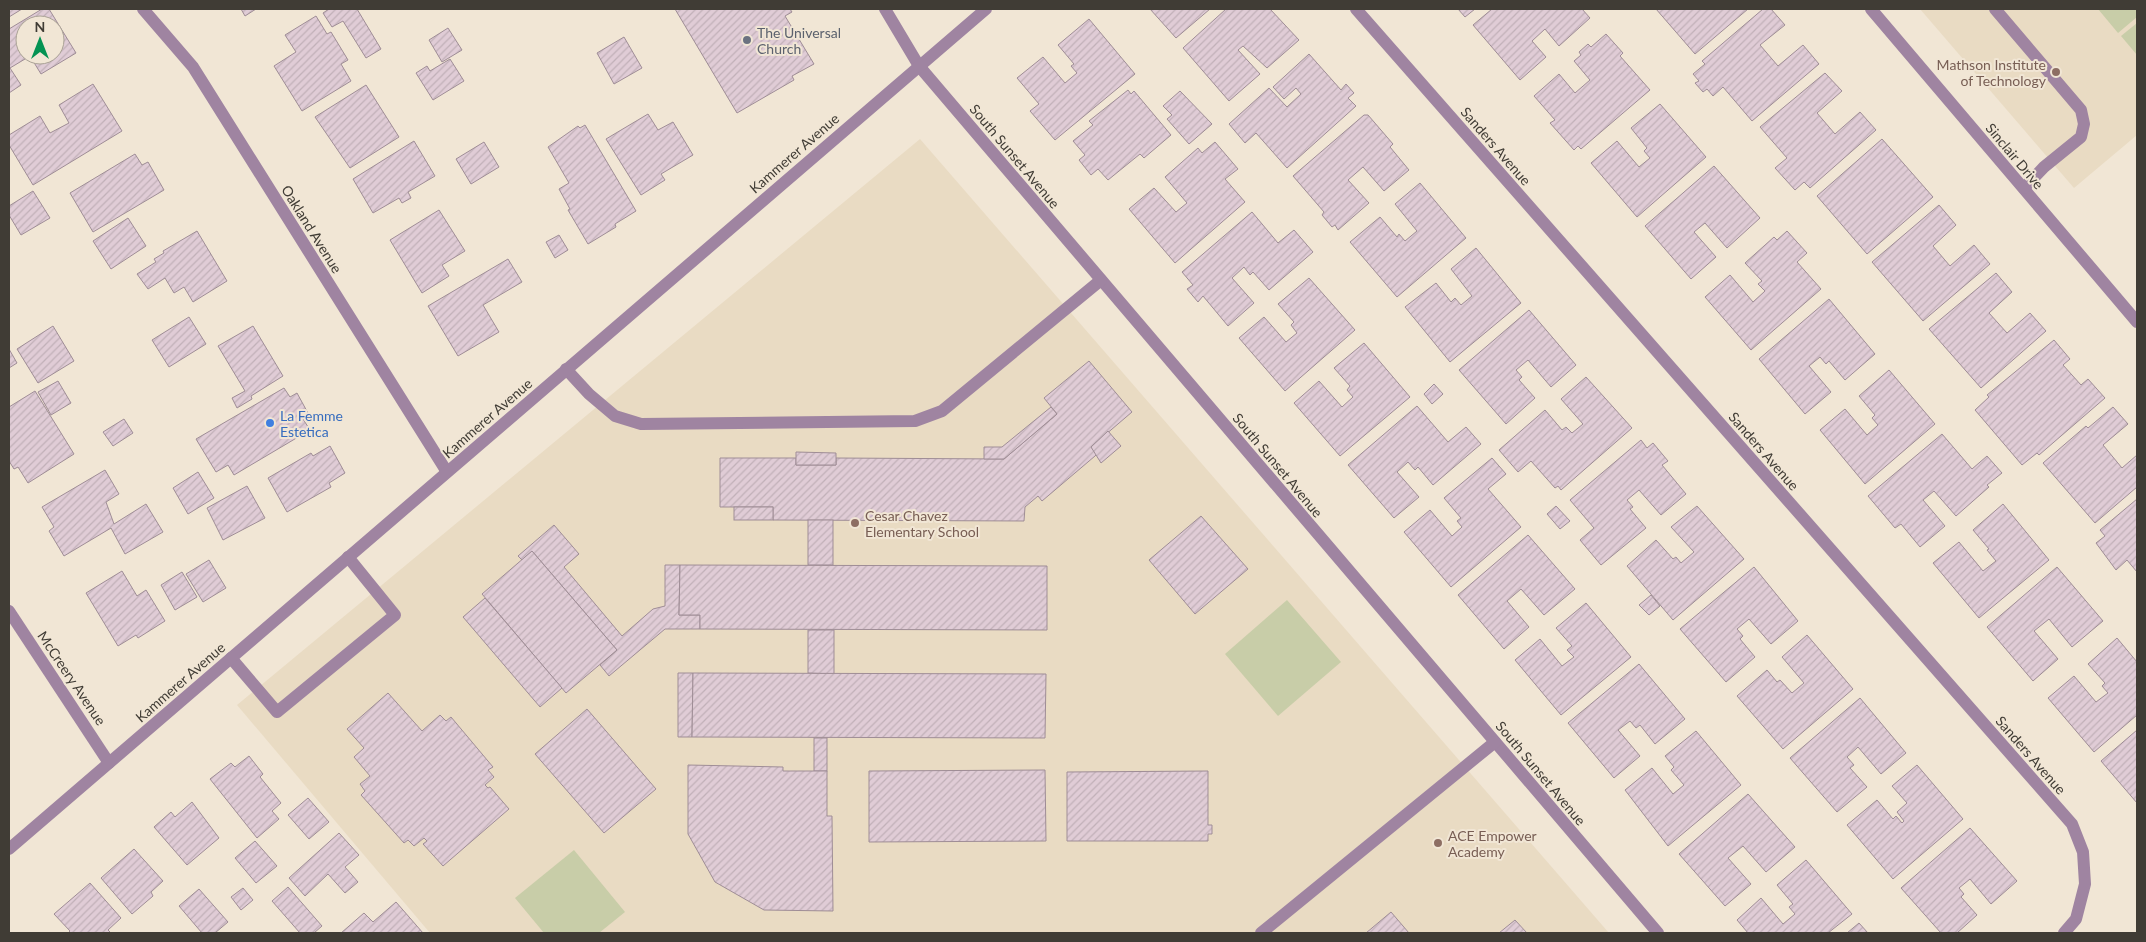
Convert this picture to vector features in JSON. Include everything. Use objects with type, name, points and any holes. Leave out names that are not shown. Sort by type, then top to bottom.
[{"type":"street","name":"Oakland Avenue","points":[[143,9],[193,67],[447,472]]},
{"type":"street","name":"South Sunset Avenue","points":[[885,9],[919,66],[1658,933]]},
{"type":"street","name":"Kammerer Avenue","points":[[9,849],[986,9]]},
{"type":"street","name":"Sanders Avenue","points":[[1356,9],[2072,824],[2083,852],[2085,884],[2076,919],[2064,933]]},
{"type":"street","name":"Sinclair Drive","points":[[1871,9],[2137,322]]},
{"type":"street","points":[[1996,9],[2081,110],[2084,124],[2081,137],[2044,167],[2024,188]]},
{"type":"street","points":[[566,369],[589,394],[615,416],[642,424],[915,421],[942,411],[1101,280]]},
{"type":"street","points":[[231,658],[277,712],[395,616],[348,557]]},
{"type":"street","name":"McCreery Avenue","points":[[9,611],[109,763]]},
{"type":"street","points":[[1262,933],[1495,742]]},
{"type":"shaded area","name":"Mathson Institute of Technology","points":[[1920,9],[2137,9],[2137,135],[2074,188]]},
{"type":"shaded area","name":"Cesar Chavez Elementary School","points":[[920,139],[1609,933],[430,933],[237,705]]},
{"type":"green space","points":[[2098,9],[2137,9],[2137,17],[2118,33]]},
{"type":"green space","points":[[2137,23],[2137,55],[2121,36]]},
{"type":"green space","points":[[1287,600],[1341,662],[1278,716],[1225,654]]},
{"type":"green space","points":[[574,850],[625,912],[599,933],[544,933],[515,898]]},
{"type":"building","points":[[9,9],[22,9],[9,17]]},
{"type":"building","points":[[42,9],[49,9],[53,15],[32,15]]},
{"type":"building","points":[[241,9],[256,9],[245,16]]},
{"type":"building","points":[[329,9],[357,9],[381,49],[366,58],[343,21],[332,27],[323,13]]},
{"type":"building","name":"The Universal Church","points":[[675,9],[790,9],[792,12],[785,16],[814,64],[792,76],[794,80],[737,113]]},
{"type":"building","points":[[1150,9],[1210,9],[1176,38]]},
{"type":"building","points":[[1226,9],[1270,9],[1299,40],[1267,68],[1243,46],[1238,50],[1260,74],[1229,101],[1183,48]]},
{"type":"building","points":[[1458,9],[1475,9],[1465,17]]},
{"type":"building","points":[[1492,9],[1582,9],[1590,18],[1559,46],[1545,29],[1532,41],[1546,57],[1520,80],[1473,25]]},
{"type":"building","points":[[1656,9],[1748,9],[1695,54]]},
{"type":"building","points":[[1763,9],[1771,9],[1785,25],[1760,45],[1778,66],[1803,45],[1819,64],[1752,121],[1723,87],[1713,96],[1707,89],[1703,92],[1695,83],[1699,81],[1693,74],[1705,64],[1702,61]]},
{"type":"building","points":[[316,16],[327,34],[331,32],[348,60],[341,64],[351,81],[302,111],[274,66],[296,52],[285,35]]},
{"type":"building","points":[[1089,19],[1135,74],[1055,140],[1030,111],[1039,104],[1017,78],[1043,57],[1065,83],[1077,73],[1071,66],[1074,64],[1058,45]]},
{"type":"building","points":[[15,25],[15,65],[10,68],[21,85],[9,93],[9,29]]},
{"type":"building","points":[[448,28],[462,50],[442,62],[429,40]]},
{"type":"building","points":[[1606,34],[1623,53],[1620,56],[1650,90],[1581,149],[1578,146],[1574,150],[1550,123],[1555,120],[1534,96],[1559,74],[1575,93],[1590,80],[1574,61],[1581,55],[1579,52],[1588,44],[1591,47]]},
{"type":"building","points":[[65,35],[76,53],[65,60]]},
{"type":"building","points":[[624,37],[642,68],[614,84],[597,53]]},
{"type":"building","points":[[1309,54],[1341,90],[1346,84],[1354,93],[1348,98],[1356,106],[1287,168],[1256,133],[1245,143],[1229,124],[1269,88],[1287,107],[1301,94],[1296,88],[1284,99],[1273,87]]},
{"type":"building","points":[[450,59],[464,81],[433,100],[416,73],[427,66],[430,71]]},
{"type":"building","points":[[36,65],[56,65],[41,74]]},
{"type":"building","points":[[1825,73],[1842,91],[1817,113],[1835,134],[1860,112],[1876,130],[1810,188],[1804,182],[1795,190],[1775,168],[1787,158],[1760,127]]},
{"type":"building","points":[[93,84],[122,131],[33,185],[9,145],[9,135],[40,116],[50,133],[69,123],[59,105]]},
{"type":"building","points":[[366,85],[399,137],[350,168],[315,117]]},
{"type":"building","points":[[1128,90],[1131,94],[1134,91],[1171,135],[1144,158],[1140,154],[1108,180],[1098,169],[1091,175],[1079,160],[1085,155],[1073,141],[1093,125],[1089,121]]},
{"type":"building","points":[[1180,91],[1212,124],[1189,144],[1167,119],[1172,115],[1163,106]]},
{"type":"building","points":[[1660,104],[1706,157],[1637,217],[1591,163],[1617,141],[1639,167],[1650,158],[1644,151],[1647,148],[1631,128]]},
{"type":"building","points":[[648,114],[658,130],[673,122],[693,155],[661,174],[665,180],[641,195],[606,139]]},
{"type":"building","points":[[1364,115],[1368,115],[1393,144],[1390,147],[1409,170],[1384,191],[1363,167],[1348,180],[1369,203],[1338,230],[1335,225],[1332,227],[1322,215],[1324,212],[1293,176]]},
{"type":"building","points":[[585,125],[636,211],[615,224],[616,227],[588,244],[568,210],[570,209],[559,189],[569,183],[548,147],[578,126],[580,128]]},
{"type":"building","points":[[1882,139],[1933,197],[1867,254],[1817,196]]},
{"type":"building","points":[[414,141],[435,176],[408,192],[411,198],[402,203],[399,198],[373,213],[353,179]]},
{"type":"building","points":[[484,142],[499,167],[471,184],[456,159]]},
{"type":"building","points":[[1215,142],[1238,169],[1225,179],[1245,202],[1175,263],[1129,209],[1154,188],[1176,212],[1187,203],[1165,177],[1198,148],[1202,153]]},
{"type":"building","points":[[135,154],[142,165],[148,162],[164,190],[93,232],[70,193]]},
{"type":"building","points":[[1714,166],[1760,218],[1727,248],[1705,223],[1694,232],[1716,257],[1691,279],[1645,226]]},
{"type":"building","points":[[1420,183],[1466,238],[1397,297],[1350,242],[1380,217],[1397,237],[1399,234],[1405,241],[1417,231],[1395,204]]},
{"type":"building","points":[[33,191],[50,218],[21,235],[9,215],[9,206]]},
{"type":"building","points":[[1939,205],[1956,225],[1933,246],[1950,266],[1974,245],[1990,264],[1923,321],[1872,262]]},
{"type":"building","points":[[439,210],[465,251],[442,265],[449,276],[422,293],[390,240]]},
{"type":"building","points":[[1252,212],[1278,243],[1294,230],[1313,252],[1269,290],[1253,272],[1250,275],[1244,267],[1232,278],[1254,303],[1228,326],[1203,296],[1198,302],[1187,289],[1193,285],[1182,272]]},
{"type":"building","points":[[128,218],[146,246],[111,269],[93,241]]},
{"type":"building","points":[[197,231],[227,281],[193,302],[184,287],[174,293],[165,278],[148,289],[137,274],[156,262],[154,259],[164,253],[163,251]]},
{"type":"building","points":[[1787,231],[1807,253],[1797,262],[1821,289],[1751,350],[1705,297],[1730,275],[1753,302],[1765,291],[1758,284],[1762,281],[1745,263],[1774,237],[1777,240]]},
{"type":"building","points":[[559,235],[568,250],[555,258],[546,242]]},
{"type":"building","points":[[1476,248],[1521,303],[1450,362],[1405,307],[1436,283],[1451,302],[1455,298],[1461,305],[1472,296],[1451,269]]},
{"type":"building","points":[[508,259],[522,282],[483,305],[499,332],[458,356],[428,306]]},
{"type":"building","points":[[1996,273],[2012,292],[1989,313],[2007,333],[2030,313],[2046,331],[1981,388],[1929,329]]},
{"type":"building","points":[[1309,278],[1355,330],[1285,391],[1239,338],[1264,317],[1286,342],[1297,333],[1291,325],[1294,322],[1278,304]]},
{"type":"building","points":[[1829,299],[1875,354],[1845,380],[1829,361],[1826,364],[1820,357],[1809,366],[1831,392],[1805,414],[1759,359]]},
{"type":"building","points":[[1529,310],[1576,365],[1551,387],[1528,360],[1516,370],[1522,377],[1519,380],[1535,398],[1506,424],[1459,370]]},
{"type":"building","points":[[189,317],[206,344],[169,367],[152,340]]},
{"type":"building","points":[[53,326],[74,361],[38,383],[17,349]]},
{"type":"building","points":[[253,326],[283,376],[251,396],[252,399],[237,408],[232,398],[245,391],[218,346]]},
{"type":"building","points":[[2054,340],[2070,359],[2063,365],[2081,385],[2088,379],[2105,398],[2039,455],[2037,453],[2022,465],[1975,410],[1989,397],[1987,395]]},
{"type":"building","points":[[1364,343],[1410,397],[1340,456],[1294,403],[1319,381],[1342,407],[1353,397],[1347,390],[1350,386],[1334,368]]},
{"type":"building","points":[[9,349],[17,363],[9,368]]},
{"type":"building","points":[[1089,361],[1132,412],[1091,447],[1097,454],[1095,456],[1042,501],[1038,496],[1025,507],[1024,521],[773,520],[773,507],[720,507],[720,458],[796,458],[796,465],[836,465],[836,458],[1004,459],[1057,414],[1044,398]]},
{"type":"building","points":[[1889,370],[1935,424],[1865,484],[1820,430],[1845,409],[1867,435],[1878,425],[1872,418],[1875,415],[1859,396]]},
{"type":"building","points":[[1586,377],[1632,428],[1561,490],[1558,486],[1555,488],[1531,461],[1518,472],[1499,450],[1545,410],[1562,430],[1566,427],[1572,433],[1583,424],[1561,399]]},
{"type":"building","points":[[58,381],[71,403],[51,415],[38,392]]},
{"type":"building","points":[[1434,384],[1443,394],[1432,404],[1424,394]]},
{"type":"building","points":[[284,388],[290,397],[297,393],[309,415],[303,419],[310,430],[234,475],[228,465],[216,472],[196,439]]},
{"type":"building","points":[[35,391],[74,454],[28,483],[18,467],[14,469],[9,461],[9,407]]},
{"type":"building","points":[[1417,406],[1448,442],[1466,427],[1481,444],[1433,485],[1418,467],[1415,470],[1408,462],[1397,472],[1419,497],[1394,518],[1348,465]]},
{"type":"building","points":[[1051,407],[1057,414],[1004,459],[984,459],[984,447],[1002,447]]},
{"type":"building","points":[[2113,407],[2128,424],[2103,445],[2122,468],[2137,455],[2137,487],[2095,523],[2043,463],[2086,426],[2088,428]]},
{"type":"building","points":[[124,419],[133,433],[113,446],[103,432]]},
{"type":"building","points":[[1108,431],[1121,446],[1101,463],[1091,447]]},
{"type":"building","points":[[1942,434],[1972,469],[1987,456],[2002,473],[1956,516],[1934,491],[1923,500],[1945,526],[1920,547],[1901,524],[1895,528],[1868,496]]},
{"type":"building","points":[[1641,440],[1647,448],[1653,443],[1668,461],[1662,465],[1686,494],[1661,515],[1639,490],[1627,500],[1633,507],[1630,509],[1646,528],[1601,565],[1580,540],[1594,528],[1570,500]]},
{"type":"building","points":[[330,446],[345,473],[329,483],[331,487],[287,512],[268,478],[311,453],[313,456]]},
{"type":"building","points":[[796,452],[836,453],[836,465],[796,465]]},
{"type":"building","points":[[1492,458],[1506,474],[1488,489],[1521,527],[1451,587],[1404,532],[1430,510],[1452,536],[1462,527],[1457,521],[1461,518],[1444,498]]},
{"type":"building","points":[[105,470],[119,494],[106,502],[114,524],[146,504],[163,532],[125,554],[111,528],[64,556],[49,531],[54,527],[42,507]]},
{"type":"building","points":[[198,472],[214,498],[188,514],[173,488]]},
{"type":"building","points":[[247,486],[265,518],[223,540],[207,508]]},
{"type":"building","points":[[2137,499],[2137,572],[2127,560],[2116,570],[2096,543],[2105,536],[2100,530]]},
{"type":"building","points":[[2003,504],[2049,560],[1979,618],[1933,563],[1959,542],[1983,571],[1996,561],[1987,550],[1989,549],[1973,530]]},
{"type":"building","points":[[1556,506],[1570,521],[1560,529],[1547,514]]},
{"type":"building","points":[[1697,506],[1744,559],[1673,620],[1627,566],[1656,540],[1673,559],[1676,557],[1681,563],[1694,552],[1671,527]]},
{"type":"building","points":[[734,507],[773,507],[773,520],[734,520]]},
{"type":"building","points":[[1201,516],[1248,569],[1195,614],[1149,560]]},
{"type":"building","points":[[808,520],[833,520],[833,565],[808,565]]},
{"type":"building","points":[[554,525],[579,554],[564,567],[622,636],[653,609],[665,606],[665,565],[680,565],[679,615],[700,615],[700,629],[665,629],[609,676],[600,665],[617,650],[532,551],[522,560],[518,556]]},
{"type":"building","points":[[1528,535],[1575,589],[1544,615],[1521,589],[1507,601],[1529,627],[1504,649],[1458,595]]},
{"type":"building","points":[[532,551],[617,650],[566,693],[482,594]]},
{"type":"building","points":[[209,560],[226,588],[203,602],[186,574]]},
{"type":"building","points":[[680,565],[1047,566],[1047,630],[700,629],[700,615],[679,615]]},
{"type":"building","points":[[1754,567],[1798,621],[1771,644],[1749,619],[1737,629],[1743,636],[1740,639],[1755,657],[1726,682],[1680,629]]},
{"type":"building","points":[[2057,567],[2103,621],[2072,647],[2049,619],[2034,631],[2058,659],[2033,681],[1987,627]]},
{"type":"building","points":[[122,571],[137,596],[146,590],[165,621],[138,638],[136,635],[118,646],[86,593]]},
{"type":"building","points":[[182,572],[197,597],[175,610],[161,585]]},
{"type":"building","points":[[1651,595],[1660,606],[1649,615],[1639,605]]},
{"type":"building","points":[[485,598],[562,688],[540,707],[463,617]]},
{"type":"building","points":[[1586,603],[1631,657],[1561,715],[1515,660],[1540,639],[1562,666],[1574,657],[1567,650],[1572,646],[1556,628]]},
{"type":"building","points":[[808,630],[834,630],[834,674],[808,673]]},
{"type":"building","points":[[1807,635],[1853,689],[1783,749],[1737,696],[1767,670],[1777,682],[1780,680],[1792,693],[1804,683],[1782,657]]},
{"type":"building","points":[[2117,638],[2137,662],[2137,715],[2094,752],[2048,698],[2074,676],[2096,702],[2108,693],[2102,686],[2105,683],[2088,664]]},
{"type":"building","points":[[1639,664],[1685,719],[1655,744],[1640,725],[1636,728],[1630,721],[1618,730],[1640,756],[1614,778],[1568,723]]},
{"type":"building","points":[[678,673],[693,673],[692,737],[678,737]]},
{"type":"building","points":[[693,673],[1046,674],[1045,738],[692,737]]},
{"type":"building","points":[[388,693],[422,731],[440,715],[446,721],[451,717],[493,767],[488,770],[494,777],[485,785],[488,788],[490,787],[509,809],[443,866],[423,844],[427,841],[424,838],[414,846],[408,840],[404,843],[361,795],[365,791],[360,784],[370,776],[354,757],[364,748],[347,729]]},
{"type":"building","points":[[1860,698],[1906,753],[1881,774],[1858,747],[1847,757],[1854,765],[1850,768],[1867,787],[1837,812],[1790,758]]},
{"type":"building","points":[[587,709],[656,789],[604,833],[535,754]]},
{"type":"building","points":[[2137,730],[2137,803],[2101,761]]},
{"type":"building","points":[[1696,731],[1741,785],[1668,846],[1625,790],[1652,768],[1673,794],[1684,785],[1671,770],[1674,767],[1665,756]]},
{"type":"building","points":[[814,738],[827,738],[827,771],[814,771]]},
{"type":"building","points":[[249,756],[263,774],[260,777],[281,803],[272,811],[279,819],[257,838],[210,779],[231,763],[235,767]]},
{"type":"building","points":[[688,765],[783,767],[783,771],[827,771],[827,816],[832,816],[833,911],[764,910],[715,882],[688,834]]},
{"type":"building","points":[[1917,765],[1963,819],[1893,879],[1847,825],[1877,800],[1893,819],[1896,816],[1902,823],[1904,821],[1897,812],[1907,803],[1892,786]]},
{"type":"building","points":[[1045,770],[1046,841],[869,842],[869,771]]},
{"type":"building","points":[[1208,771],[1208,825],[1212,825],[1212,834],[1208,834],[1208,841],[1067,841],[1067,772]]},
{"type":"building","points":[[1748,794],[1795,847],[1766,872],[1743,846],[1728,858],[1751,884],[1725,906],[1679,854]]},
{"type":"building","points":[[308,798],[329,822],[309,839],[288,815]]},
{"type":"building","points":[[192,802],[219,838],[187,865],[154,827],[171,812],[175,817]]},
{"type":"building","points":[[1970,828],[2017,881],[1991,904],[1970,879],[1959,888],[1964,894],[1961,897],[1977,915],[1957,933],[1941,933],[1901,888]]},
{"type":"building","points":[[339,833],[359,855],[345,867],[358,882],[345,893],[328,874],[305,896],[289,878]]},
{"type":"building","points":[[255,841],[277,866],[256,883],[235,858]]},
{"type":"building","points":[[134,849],[163,881],[151,892],[153,896],[132,914],[101,878]]},
{"type":"building","points":[[1806,860],[1852,914],[1828,933],[1748,933],[1737,920],[1761,898],[1783,924],[1795,914],[1789,907],[1793,904],[1777,885]]},
{"type":"building","points":[[90,883],[121,918],[108,930],[111,933],[68,933],[70,931],[54,914]]},
{"type":"building","points":[[288,887],[322,926],[314,933],[300,933],[272,901]]},
{"type":"building","points":[[243,888],[253,900],[241,910],[231,897]]},
{"type":"building","points":[[199,889],[228,922],[215,933],[202,933],[179,906]]},
{"type":"building","points":[[396,902],[423,933],[341,933],[364,913],[373,922]]},
{"type":"building","points":[[1391,912],[1409,933],[1366,933]]},
{"type":"building","points":[[1515,920],[1527,933],[1499,933]]},
{"type":"building","points":[[1859,923],[1868,933],[1847,933]]},
{"type":"place","name":"The Universal Church","points":[[747,40]]},
{"type":"place","name":"Mathson Institute of Technology","points":[[2056,72]]},
{"type":"place","name":"La Femme Estetica","points":[[270,423]]},
{"type":"place","name":"Cesar Chavez Elementary School","points":[[855,523]]},
{"type":"place","name":"ACE Empower Academy","points":[[1438,843]]}]
